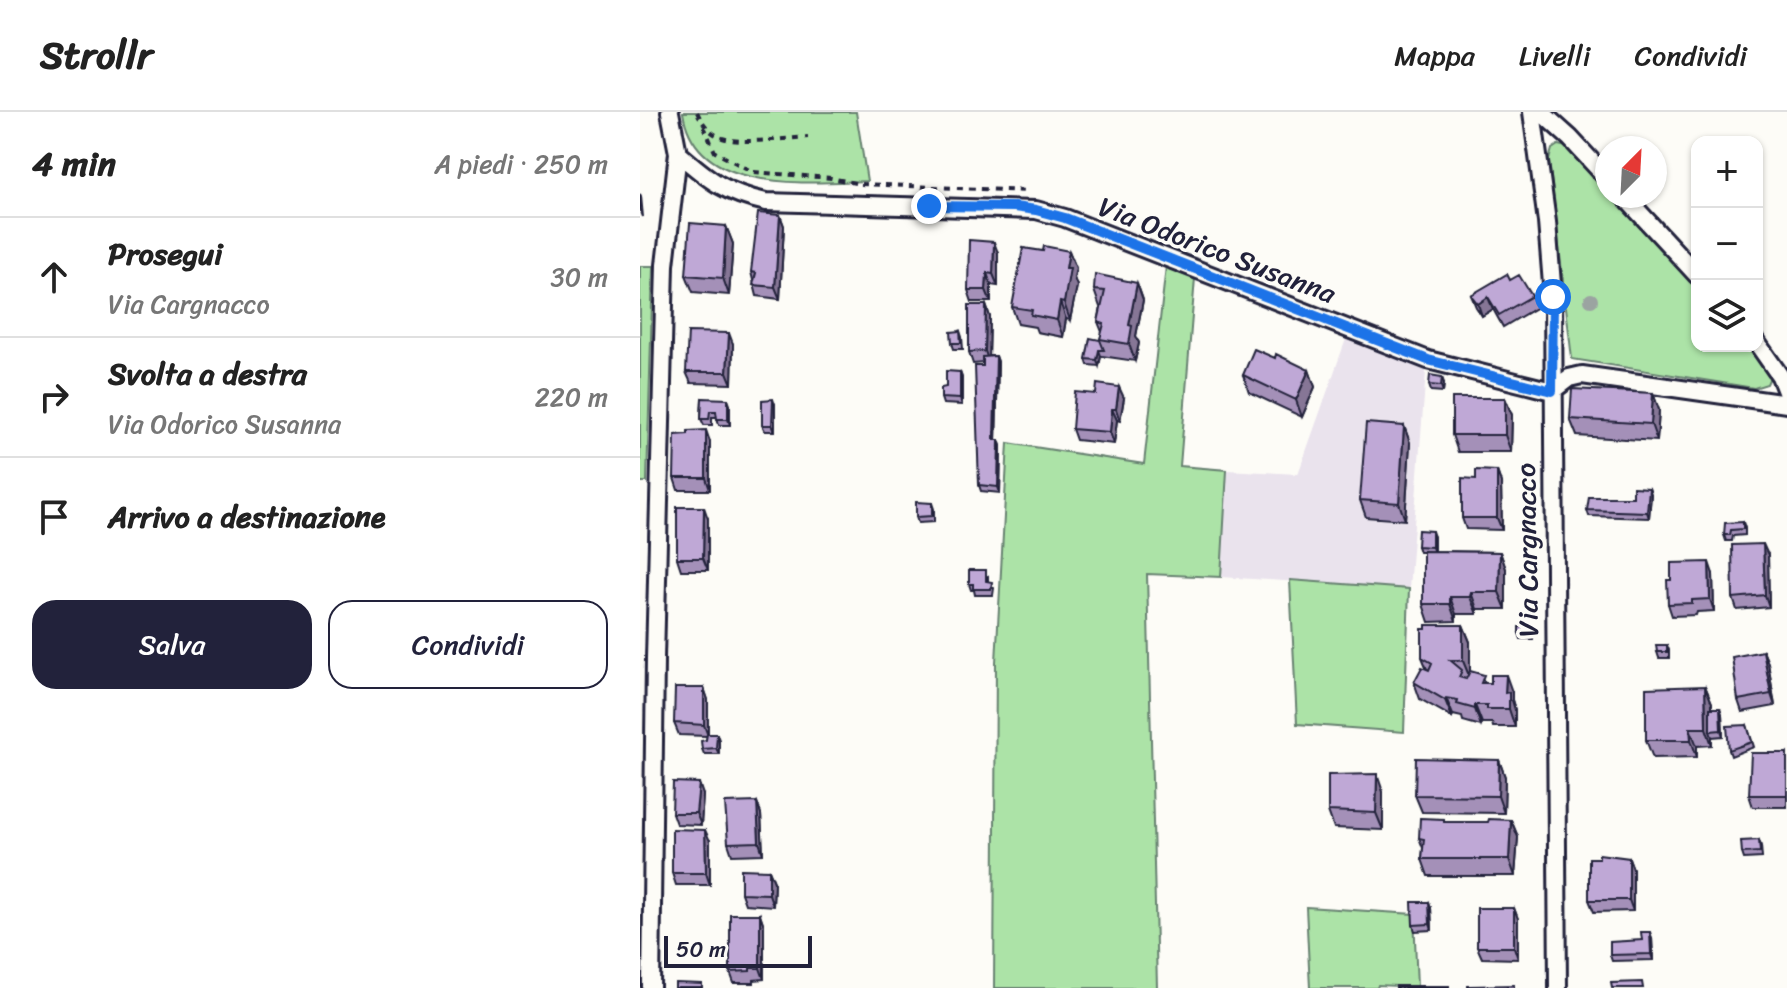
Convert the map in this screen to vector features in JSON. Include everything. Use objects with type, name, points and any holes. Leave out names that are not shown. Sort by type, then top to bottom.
[{"type":"street","points":[[651,988],[665,265],[678,153],[670,112]]},
{"type":"street","name":"Via Cargnacco","points":[[1532,112],[1547,222],[1553,297],[1558,988]]},
{"type":"street","points":[[1541,112],[1595,165]]},
{"type":"street","name":"Via Odorico Susanna","points":[[678,153],[711,181],[737,195],[766,202],[1036,210],[1065,218],[1428,360],[1552,391]]},
{"type":"street","points":[[1635,208],[1691,269]]},
{"type":"street","points":[[1763,352],[1780,376],[1787,394]]},
{"type":"street","points":[[1552,391],[1569,378],[1582,375],[1787,404]]},
{"type":"path","points":[[697,112],[704,126],[720,138],[808,137]]},
{"type":"shaded area","points":[[1346,339],[1426,371],[1409,589],[1221,577],[1227,470],[1298,474]]},
{"type":"green space","points":[[683,112],[856,112],[867,181],[785,182],[730,170],[708,158],[692,139]]},
{"type":"green space","points":[[1558,145],[1567,147],[1595,176],[1595,208],[1625,208],[1691,277],[1691,352],[1756,352],[1771,375],[1767,384],[1754,388],[1572,359],[1549,160],[1552,149]]},
{"type":"green space","points":[[640,266],[653,266],[647,482],[640,482]]},
{"type":"green space","points":[[1166,266],[1195,278],[1180,466],[1227,470],[1221,577],[1147,574],[1157,988],[994,988],[996,662],[1008,443],[1144,464]]},
{"type":"green space","points":[[1290,580],[1409,589],[1404,732],[1297,724]]},
{"type":"green space","points":[[1306,907],[1414,914],[1417,987],[1310,988]]},
{"type":"building","points":[[758,213],[780,215],[775,287],[753,285],[756,273],[751,272]]},
{"type":"building","points":[[690,223],[726,226],[723,278],[686,275]]},
{"type":"building","points":[[969,240],[994,242],[993,274],[987,273],[986,290],[968,290]]},
{"type":"building","points":[[1044,246],[1069,251],[1066,268],[1070,268],[1064,303],[1060,302],[1057,320],[1031,315],[1032,310],[1012,307],[1023,248],[1043,251]]},
{"type":"building","points":[[1095,274],[1137,283],[1129,325],[1132,326],[1129,344],[1100,339],[1104,324],[1098,322],[1105,291],[1094,290]]},
{"type":"building","points":[[1507,274],[1510,280],[1519,275],[1532,296],[1499,315],[1488,297],[1478,304],[1471,295]]},
{"type":"building","points":[[969,305],[986,305],[985,351],[969,352]]},
{"type":"building","points":[[960,331],[961,343],[952,343],[951,332]]},
{"type":"building","points":[[688,332],[729,333],[727,372],[686,372]]},
{"type":"building","points":[[1090,338],[1100,340],[1104,350],[1099,350],[1097,360],[1086,359]]},
{"type":"building","points":[[1254,349],[1275,358],[1276,354],[1309,370],[1296,400],[1243,375]]},
{"type":"building","points":[[996,356],[994,440],[999,440],[998,487],[979,485],[975,366],[983,366],[983,357]]},
{"type":"building","points":[[946,371],[960,372],[960,399],[941,398],[941,388],[946,387]]},
{"type":"building","points":[[1430,375],[1442,377],[1441,386],[1429,385]]},
{"type":"building","points":[[1097,384],[1119,387],[1116,409],[1112,409],[1110,432],[1072,429],[1075,392],[1096,394]]},
{"type":"building","points":[[1572,389],[1653,393],[1651,424],[1570,419]]},
{"type":"building","points":[[702,398],[728,399],[728,419],[717,419],[716,411],[710,411],[709,419],[701,419]]},
{"type":"building","points":[[1452,398],[1505,398],[1505,435],[1452,435]]},
{"type":"building","points":[[773,399],[772,425],[762,425],[762,400]]},
{"type":"building","points":[[1366,423],[1404,426],[1399,503],[1360,500]]},
{"type":"building","points":[[706,430],[706,478],[674,478],[675,435]]},
{"type":"building","points":[[1476,470],[1497,471],[1497,518],[1462,518],[1462,478],[1476,479]]},
{"type":"building","points":[[1633,487],[1649,488],[1647,512],[1587,510],[1589,497],[1633,497]]},
{"type":"building","points":[[916,502],[932,503],[932,516],[916,517]]},
{"type":"building","points":[[677,507],[704,507],[703,558],[677,558]]},
{"type":"building","points":[[1743,522],[1743,529],[1731,530],[1730,535],[1724,535],[1725,523]]},
{"type":"building","points":[[1418,530],[1432,531],[1432,547],[1417,546]]},
{"type":"building","points":[[1763,544],[1765,595],[1733,598],[1732,545]]},
{"type":"building","points":[[1423,551],[1500,552],[1499,592],[1471,592],[1470,597],[1450,597],[1450,604],[1423,604]]},
{"type":"building","points":[[1709,562],[1710,599],[1668,604],[1667,580],[1671,580],[1671,563]]},
{"type":"building","points":[[969,570],[986,570],[986,581],[992,582],[991,589],[973,589],[973,584],[969,584]]},
{"type":"building","points":[[1426,625],[1463,625],[1463,661],[1450,660],[1462,670],[1459,677],[1466,679],[1470,671],[1484,675],[1481,683],[1491,683],[1491,675],[1506,675],[1505,693],[1509,692],[1509,709],[1487,709],[1487,705],[1475,705],[1475,709],[1457,704],[1458,700],[1445,700],[1414,682],[1422,667],[1429,670],[1432,663],[1422,657],[1422,629],[1426,629]]},
{"type":"building","points":[[1519,627],[1531,627],[1531,633],[1519,633]]},
{"type":"building","points":[[1656,645],[1667,645],[1667,652],[1657,652]]},
{"type":"building","points":[[1763,651],[1771,694],[1738,700],[1732,657]]},
{"type":"building","points":[[1705,686],[1706,728],[1690,728],[1691,740],[1646,740],[1646,688]]},
{"type":"building","points":[[675,688],[704,688],[704,725],[674,723]]},
{"type":"building","points":[[1710,708],[1720,708],[1721,730],[1710,731]]},
{"type":"building","points":[[1747,725],[1752,742],[1729,750],[1727,726]]},
{"type":"building","points":[[707,734],[717,734],[716,748],[702,749],[701,741],[706,740]]},
{"type":"building","points":[[1751,753],[1787,753],[1787,795],[1749,795]]},
{"type":"building","points":[[1416,758],[1499,760],[1498,796],[1415,795]]},
{"type":"building","points":[[1377,774],[1376,813],[1328,811],[1328,775]]},
{"type":"building","points":[[673,782],[699,783],[696,813],[672,813]]},
{"type":"building","points":[[757,802],[759,842],[728,843],[725,803]]},
{"type":"building","points":[[1420,818],[1444,819],[1444,822],[1511,820],[1509,859],[1422,859],[1424,839],[1419,838]]},
{"type":"building","points":[[672,829],[705,830],[706,873],[672,873]]},
{"type":"building","points":[[1759,840],[1760,852],[1742,853],[1741,841]]},
{"type":"building","points":[[1599,854],[1629,858],[1629,900],[1589,900],[1589,858],[1599,858]]},
{"type":"building","points":[[741,869],[769,870],[769,894],[741,893]]},
{"type":"building","points":[[1412,902],[1429,902],[1430,924],[1413,925]]},
{"type":"building","points":[[1477,908],[1514,908],[1514,947],[1477,947]]},
{"type":"building","points":[[730,914],[760,914],[760,968],[730,972]]},
{"type":"building","points":[[1641,932],[1650,932],[1651,954],[1610,955],[1610,942],[1642,940]]},
{"type":"building","points":[[1642,982],[1643,988],[1612,988],[1611,983]]},
{"type":"building","points":[[675,983],[702,984],[702,988],[675,988]]},
{"type":"building","points":[[1514,985],[1514,988],[1468,988],[1468,986]]},
{"type":"building","points":[[1449,986],[1449,988],[1396,988]]},
{"type":"route","points":[[929,206],[1014,207],[1065,218],[1428,360],[1552,391],[1553,297]]}]
